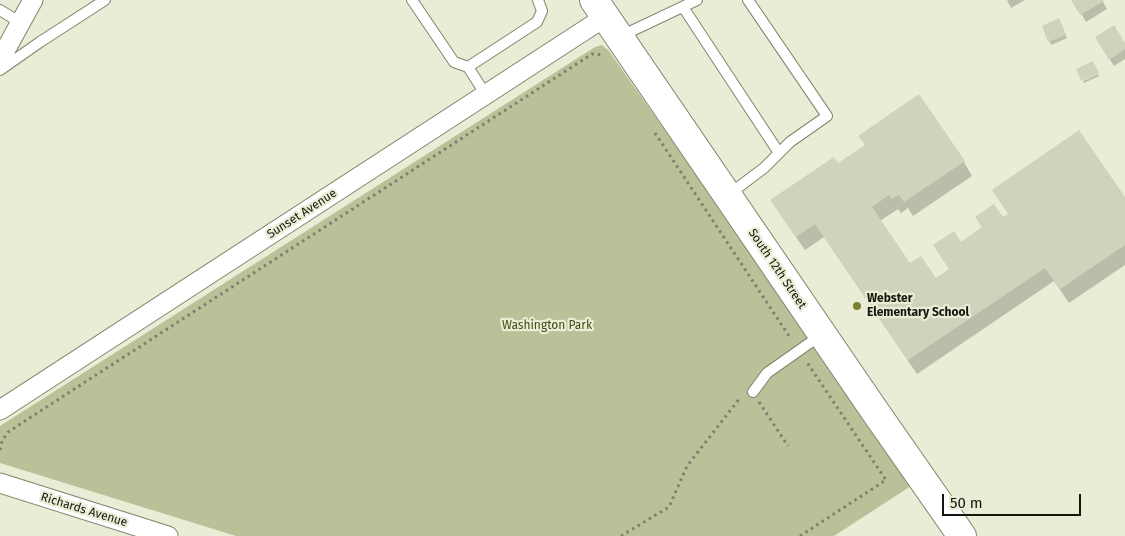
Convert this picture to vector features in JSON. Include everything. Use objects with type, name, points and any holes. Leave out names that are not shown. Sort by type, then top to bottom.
[{"type":"street","points":[[0,60],[33,0]]},
{"type":"street","name":"Sunset Avenue","points":[[0,410],[486,94],[605,27]]},
{"type":"street","name":"South 12th Street","points":[[605,27],[727,195],[962,536]]},
{"type":"street","name":"Richards Avenue","points":[[0,483],[168,536]]},
{"type":"lane","points":[[0,70],[105,0]]},
{"type":"lane","points":[[412,0],[454,62],[468,67],[486,94]]},
{"type":"lane","points":[[468,67],[537,22],[542,11],[538,0]]},
{"type":"lane","points":[[605,27],[683,7],[697,0]]},
{"type":"lane","points":[[727,195],[764,168],[790,142],[827,116],[748,0]]},
{"type":"lane","points":[[683,7],[779,153]]},
{"type":"lane","points":[[0,10],[20,23]]},
{"type":"lane","points":[[753,392],[767,373],[822,334]]},
{"type":"path","points":[[0,450],[2,441],[8,432],[592,54],[605,27]]},
{"type":"path","points":[[652,129],[886,480],[800,536]]},
{"type":"path","points":[[621,536],[669,507],[687,466],[741,397],[753,392],[788,446]]},
{"type":"green space","name":"Washington Park","points":[[602,45],[609,51],[914,484],[834,536],[236,536],[0,463],[0,426],[595,47]]},
{"type":"building","points":[[1071,0],[1103,0],[1104,1],[1080,15]]},
{"type":"building","points":[[1059,18],[1066,35],[1048,42],[1042,26]]},
{"type":"building","points":[[1114,25],[1125,43],[1125,49],[1109,60],[1095,37]]},
{"type":"building","points":[[1093,61],[1099,73],[1081,81],[1076,69]]},
{"type":"building","points":[[919,94],[965,161],[904,202],[899,195],[892,199],[889,195],[872,207],[910,263],[921,256],[936,278],[949,269],[933,245],[954,231],[961,242],[982,227],[975,217],[994,204],[1003,217],[1008,214],[992,190],[1079,130],[1125,197],[1125,245],[1060,289],[1045,268],[908,360],[815,224],[796,237],[770,200],[834,157],[838,163],[865,145],[858,136]]},
{"type":"place","name":"Webster Elementary School","points":[[857,306]]}]
